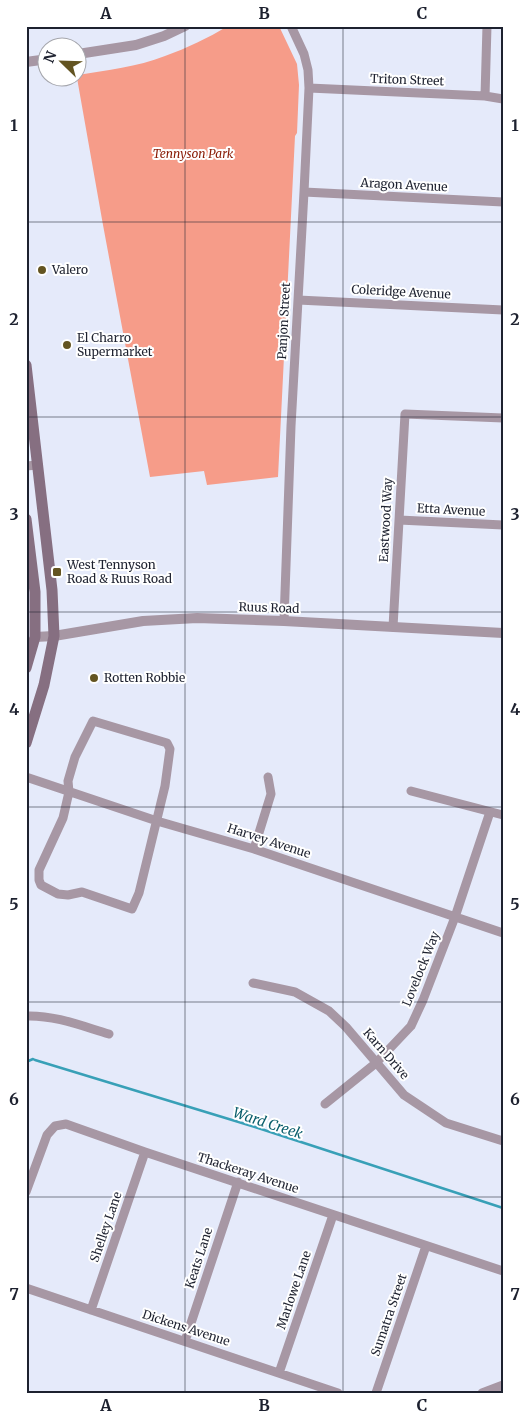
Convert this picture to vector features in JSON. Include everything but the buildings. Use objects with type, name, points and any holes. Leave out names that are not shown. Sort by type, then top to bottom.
[{"type":"main road","points":[[26,365],[32,466],[52,590],[54,636],[44,685],[26,743]]},
{"type":"main road","points":[[26,518],[30,576],[35,592],[35,637],[26,668]]},
{"type":"street","points":[[88,52],[136,45],[164,36],[185,26]]},
{"type":"street","name":"Panjon Street","points":[[284,621],[290,445],[309,88],[308,70],[304,54],[291,26]]},
{"type":"street","points":[[485,96],[487,26]]},
{"type":"street","name":"Triton Street","points":[[309,88],[485,96],[503,99]]},
{"type":"street","name":"Aragon Avenue","points":[[304,192],[503,202]]},
{"type":"street","name":"Coleridge Avenue","points":[[298,300],[503,310]]},
{"type":"street","name":"Eastwood Way","points":[[393,627],[405,414],[503,418]]},
{"type":"street","name":"Etta Avenue","points":[[399,520],[503,524]]},
{"type":"street","name":"Ruus Road","points":[[35,637],[54,636],[137,622],[197,618],[503,633]]},
{"type":"street","points":[[93,721],[167,744],[170,749],[165,786],[139,893],[132,909],[82,892],[68,895],[58,894],[41,885],[38,880],[39,870],[63,818],[70,792],[68,781],[75,757],[93,721]]},
{"type":"street","name":"Harvey Avenue","points":[[26,778],[156,821],[254,848],[503,933]]},
{"type":"street","points":[[254,848],[270,794],[268,778]]},
{"type":"street","points":[[411,791],[503,815]]},
{"type":"street","name":"Lovelock Way","points":[[325,1104],[376,1063],[411,1026],[455,916],[490,812]]},
{"type":"street","name":"Karn Drive","points":[[253,983],[296,992],[329,1011],[346,1027],[404,1095],[446,1123],[503,1141]]},
{"type":"street","points":[[26,1016],[56,1018],[109,1034]]},
{"type":"street","name":"Thackeray Avenue","points":[[26,1192],[29,1175],[46,1136],[55,1126],[66,1124],[503,1271]]},
{"type":"street","name":"Shelley Lane","points":[[91,1310],[145,1152]]},
{"type":"street","name":"Keats Lane","points":[[185,1341],[238,1182]]},
{"type":"street","name":"Marlowe Lane","points":[[279,1373],[333,1215]]},
{"type":"street","name":"Sumatra Street","points":[[376,1393],[426,1246]]},
{"type":"street","name":"Dickens Avenue","points":[[26,1288],[338,1393]]},
{"type":"street","points":[[482,1393],[503,1385]]},
{"type":"green space","name":"Tennyson Park","points":[[228,26],[279,26],[297,64],[299,85],[278,477],[207,485],[204,471],[150,477],[79,88],[88,88],[88,73],[144,63],[205,39]]},
{"type":"waterway","name":"Ward Creek","points":[[26,1062],[33,1059],[255,1127],[503,1208]]},
{"type":"place","name":"Valero","points":[[42,270]]},
{"type":"place","name":"El Charro Supermarket","points":[[67,345]]},
{"type":"place","name":"West Tennyson Road & Ruus Road","points":[[57,572]]},
{"type":"place","name":"Rotten Robbie","points":[[94,678]]}]
